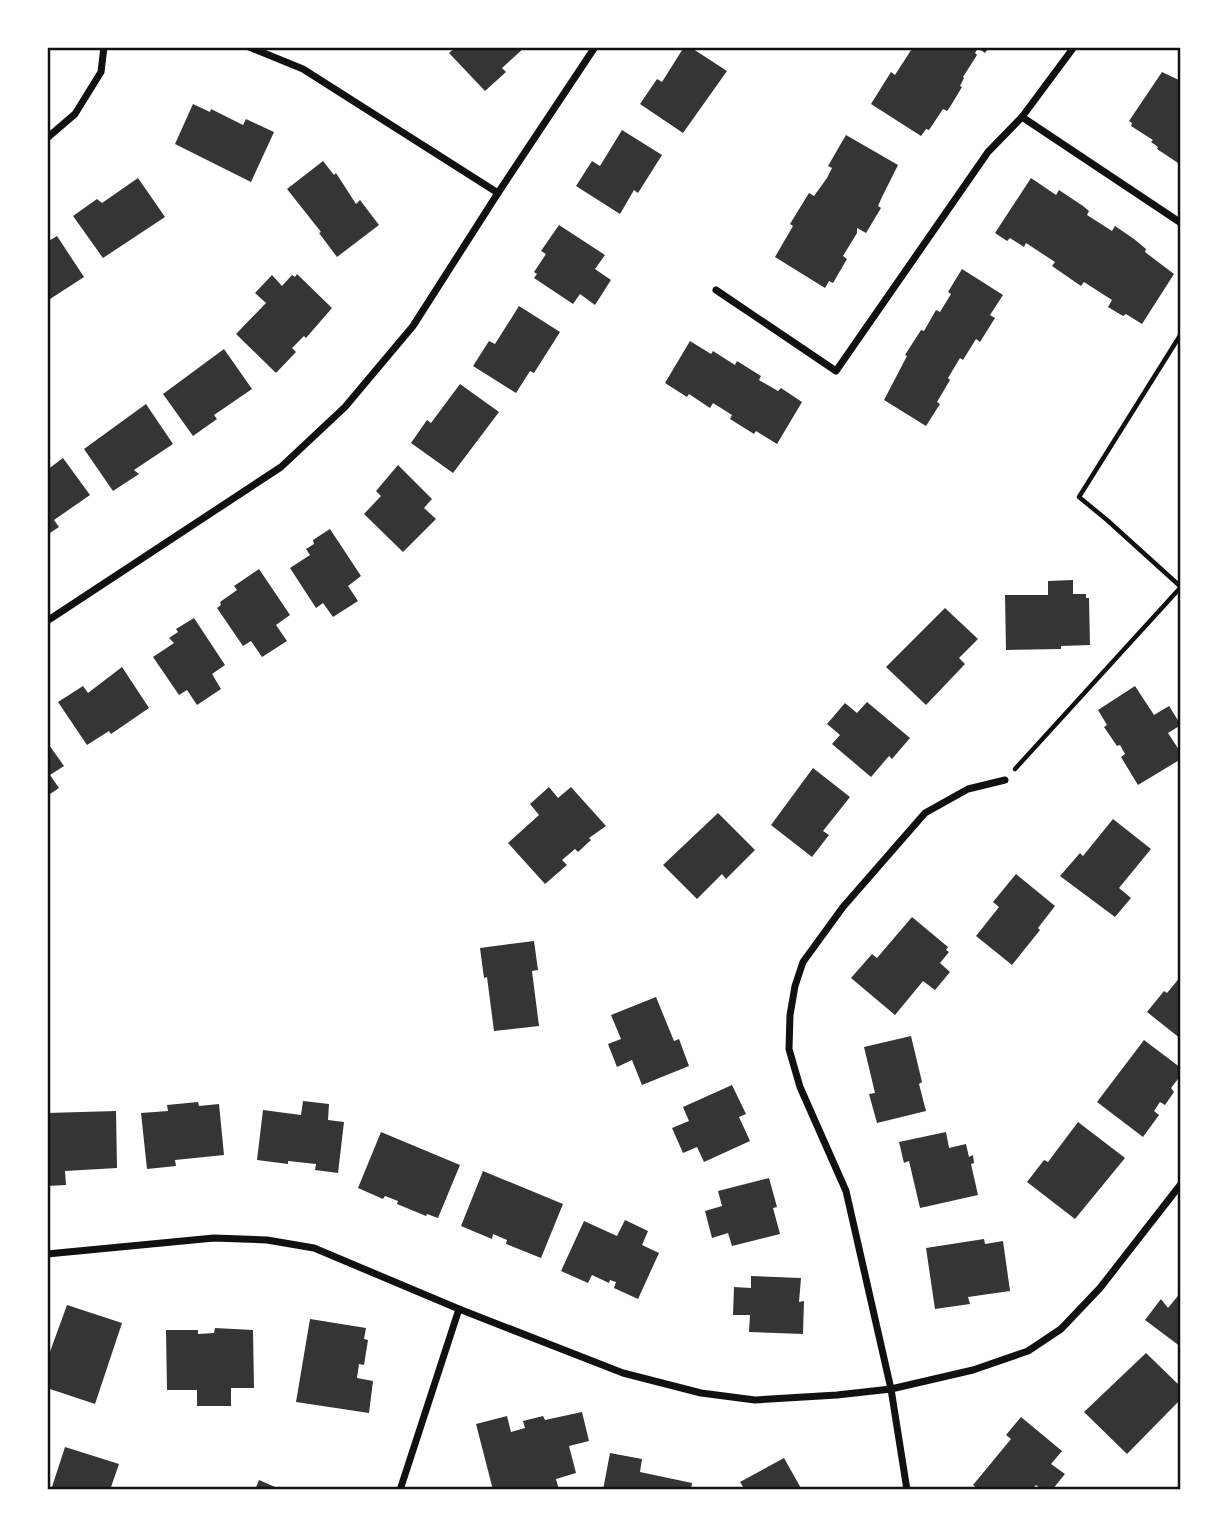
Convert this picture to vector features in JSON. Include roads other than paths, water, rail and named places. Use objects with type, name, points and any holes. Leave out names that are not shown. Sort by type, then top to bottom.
[{"type":"street","points":[[47,138],[75,114],[101,72],[104,47]]},
{"type":"street","points":[[249,47],[303,69],[498,193]]},
{"type":"street","points":[[47,621],[281,467],[345,407],[413,326],[595,47]]},
{"type":"street","points":[[716,290],[836,371],[988,152],[1022,117],[1073,47]]},
{"type":"street","points":[[1022,117],[1181,223]]},
{"type":"street","points":[[907,1490],[891,1389],[846,1191],[800,1087],[789,1049],[790,1015],[803,961],[843,907],[925,813],[968,789],[1005,780]]},
{"type":"street","points":[[47,1254],[214,1238],[267,1240],[314,1248],[459,1309],[623,1373],[701,1393],[755,1399],[891,1389],[973,1370],[1028,1351],[1062,1329],[1100,1288],[1181,1184]]},
{"type":"street","points":[[400,1490],[459,1309]]}]
